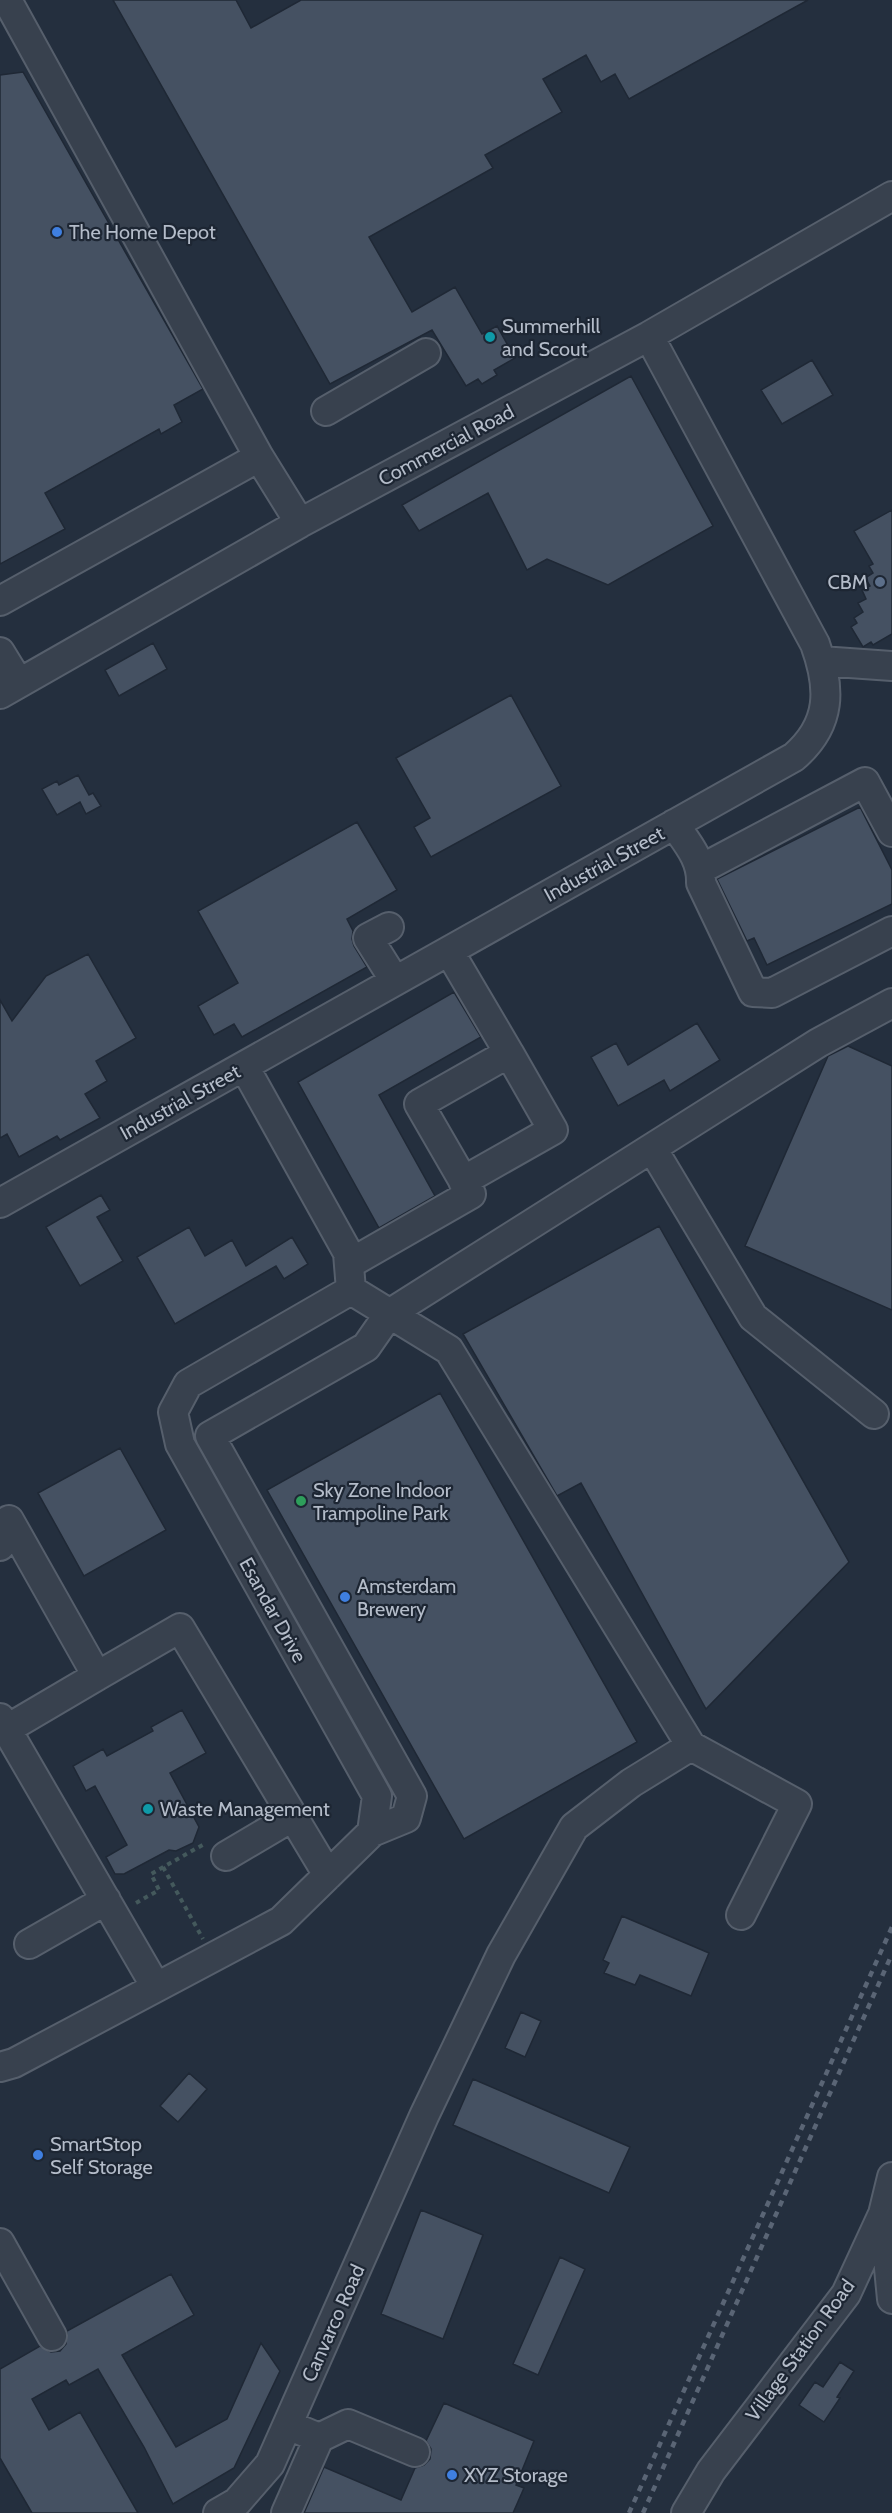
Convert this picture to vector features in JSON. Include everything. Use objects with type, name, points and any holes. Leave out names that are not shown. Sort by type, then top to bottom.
[{"type":"street","points":[[8,17],[259,458],[300,523]]},
{"type":"street","name":"Commercial Road","points":[[9,689],[300,523],[649,336],[892,196]]},
{"type":"street","name":"Industrial Street","points":[[0,1203],[794,757],[806,747],[826,709],[825,685],[820,661],[810,633],[649,336]]},
{"type":"street","points":[[326,411],[426,353]]},
{"type":"street","points":[[0,601],[259,458]]},
{"type":"street","points":[[0,652],[9,689]]},
{"type":"street","points":[[820,661],[892,666]]},
{"type":"street","points":[[701,869],[865,782],[892,832]]},
{"type":"street","points":[[674,824],[701,869],[701,883],[753,992],[772,993],[892,931]]},
{"type":"street","points":[[389,927],[368,938],[394,981]]},
{"type":"street","points":[[449,951],[509,1053],[553,1130],[463,1181],[419,1104],[509,1053]]},
{"type":"street","points":[[0,2067],[14,2063],[281,1921],[372,1832],[406,1818],[412,1796],[210,1436],[366,1347],[389,1314],[818,1043],[892,1003]]},
{"type":"street","points":[[244,1066],[348,1252],[350,1277],[389,1314],[449,1350],[691,1746],[797,1804],[741,1915]]},
{"type":"street","points":[[652,1148],[753,1317],[874,1414]]},
{"type":"street","name":"Esandar Drive","points":[[372,1832],[376,1796],[180,1444],[173,1412],[188,1384],[471,1194],[463,1181]]},
{"type":"street","points":[[0,1546],[9,1520],[97,1676]]},
{"type":"street","points":[[156,1987],[3,1724],[97,1676],[180,1628],[328,1875]]},
{"type":"street","name":"Canvarco Road","points":[[218,2513],[237,2502],[270,2464],[424,2116],[501,1955],[574,1827],[631,1783],[691,1746]]},
{"type":"street","points":[[220,1847],[292,1817]]},
{"type":"street","points":[[29,1944],[106,1900]]},
{"type":"street","name":"Village Station Road","points":[[686,2513],[711,2471],[846,2294],[883,2214],[892,2176]]},
{"type":"street","points":[[883,2214],[892,2298]]},
{"type":"street","points":[[0,2243],[52,2336]]},
{"type":"street","points":[[286,2513],[319,2438],[348,2424],[415,2452]]},
{"type":"street","points":[[288,2425],[319,2438]]},
{"type":"path","points":[[136,1903],[159,1890],[151,1874],[163,1867],[220,1847]]},
{"type":"path","points":[[163,1867],[213,1958]]},
{"type":"building","points":[[113,0],[236,0],[251,28],[301,0],[808,0],[629,99],[615,74],[601,82],[586,55],[543,79],[562,112],[485,155],[493,168],[369,237],[412,312],[455,287],[482,334],[497,326],[515,358],[494,370],[497,375],[482,384],[478,379],[466,386],[432,330],[330,384]]},
{"type":"building","name":"The Home Depot","points":[[23,72],[203,389],[174,405],[182,422],[161,434],[159,429],[45,493],[65,529],[0,564],[0,75]]},
{"type":"building","points":[[812,360],[833,395],[782,424],[761,390]]},
{"type":"building","points":[[631,376],[713,526],[608,585],[547,559],[527,570],[488,493],[419,531],[402,505]]},
{"type":"building","name":"CBM","points":[[892,510],[892,634],[873,645],[871,642],[863,647],[851,627],[857,623],[854,618],[863,612],[858,603],[866,599],[862,590],[870,586],[865,578],[873,573],[869,566],[873,564],[854,531]]},
{"type":"building","points":[[153,643],[167,669],[119,696],[105,670]]},
{"type":"building","points":[[511,695],[561,786],[431,857],[414,827],[430,818],[396,758]]},
{"type":"building","points":[[78,775],[89,795],[93,793],[101,806],[86,814],[80,802],[57,815],[42,789],[57,781],[59,785]]},
{"type":"building","points":[[860,807],[892,870],[892,904],[767,965],[754,938],[747,941],[717,879]]},
{"type":"building","points":[[357,822],[397,890],[347,919],[353,931],[354,946],[367,967],[242,1037],[234,1024],[214,1035],[198,1006],[238,983],[198,911]]},
{"type":"building","points":[[88,954],[136,1038],[96,1061],[107,1081],[85,1094],[100,1118],[60,1140],[57,1136],[19,1157],[7,1134],[0,1138],[0,1000],[12,1021],[46,976]]},
{"type":"building","points":[[454,992],[481,1037],[379,1095],[435,1196],[379,1228],[298,1082]]},
{"type":"building","points":[[697,1023],[720,1060],[670,1091],[664,1080],[618,1106],[591,1057],[616,1043],[628,1065]]},
{"type":"building","points":[[848,1046],[892,1066],[892,1310],[745,1246],[828,1056]]},
{"type":"building","points":[[101,1195],[110,1210],[97,1217],[123,1261],[80,1286],[46,1227]]},
{"type":"building","points":[[659,1226],[849,1562],[706,1709],[581,1483],[557,1496],[463,1334]]},
{"type":"building","points":[[189,1227],[205,1256],[232,1240],[246,1266],[292,1237],[308,1264],[284,1279],[276,1266],[175,1324],[137,1257]]},
{"type":"building","points":[[440,1393],[637,1742],[464,1839],[267,1490]]},
{"type":"building","points":[[120,1448],[166,1530],[84,1576],[38,1493]]},
{"type":"building","name":"Waste Management","points":[[182,1710],[206,1753],[170,1773],[199,1827],[193,1843],[176,1851],[169,1850],[124,1874],[115,1874],[106,1857],[127,1845],[95,1786],[86,1791],[73,1766],[103,1749],[107,1756],[153,1731],[151,1727]]},
{"type":"building","points":[[622,1916],[709,1953],[691,1996],[640,1975],[635,1985],[604,1973],[609,1963],[603,1960]]},
{"type":"building","points":[[521,2012],[541,2021],[525,2057],[505,2048]]},
{"type":"building","points":[[189,2073],[207,2089],[178,2122],[160,2106]]},
{"type":"building","points":[[473,2079],[630,2147],[609,2193],[453,2125]]},
{"type":"building","points":[[421,2210],[483,2235],[443,2339],[381,2314]]},
{"type":"building","points":[[560,2257],[585,2269],[538,2375],[513,2364]]},
{"type":"building","points":[[171,2274],[194,2315],[122,2355],[176,2447],[227,2419],[261,2343],[280,2371],[234,2468],[173,2504],[144,2447],[98,2369],[69,2385],[66,2380],[32,2399],[49,2430],[80,2412],[138,2513],[32,2513],[0,2458],[0,2369],[40,2346],[51,2352],[60,2351],[66,2344],[67,2331]]},
{"type":"building","points":[[840,2362],[854,2371],[824,2422],[799,2405],[815,2382],[823,2387]]},
{"type":"building","name":"XYZ Storage","points":[[444,2403],[534,2441],[516,2485],[524,2488],[513,2513],[304,2513],[324,2467],[401,2500],[415,2468],[424,2465],[430,2459],[431,2449],[426,2441]]},
{"type":"railway","points":[[629,2513],[892,1927]]},
{"type":"railway","points":[[643,2513],[892,1954]]},
{"type":"place","name":"The Home Depot","points":[[57,232]]},
{"type":"place","name":"Summerhill and Scout","points":[[490,337]]},
{"type":"place","name":"CBM","points":[[880,582]]},
{"type":"place","name":"Sky Zone Indoor Trampoline Park","points":[[301,1501]]},
{"type":"place","name":"Amsterdam Brewery","points":[[345,1597]]},
{"type":"place","name":"Waste Management","points":[[148,1809]]},
{"type":"place","name":"SmartStop Self Storage","points":[[38,2155]]},
{"type":"place","name":"XYZ Storage","points":[[452,2475]]}]
